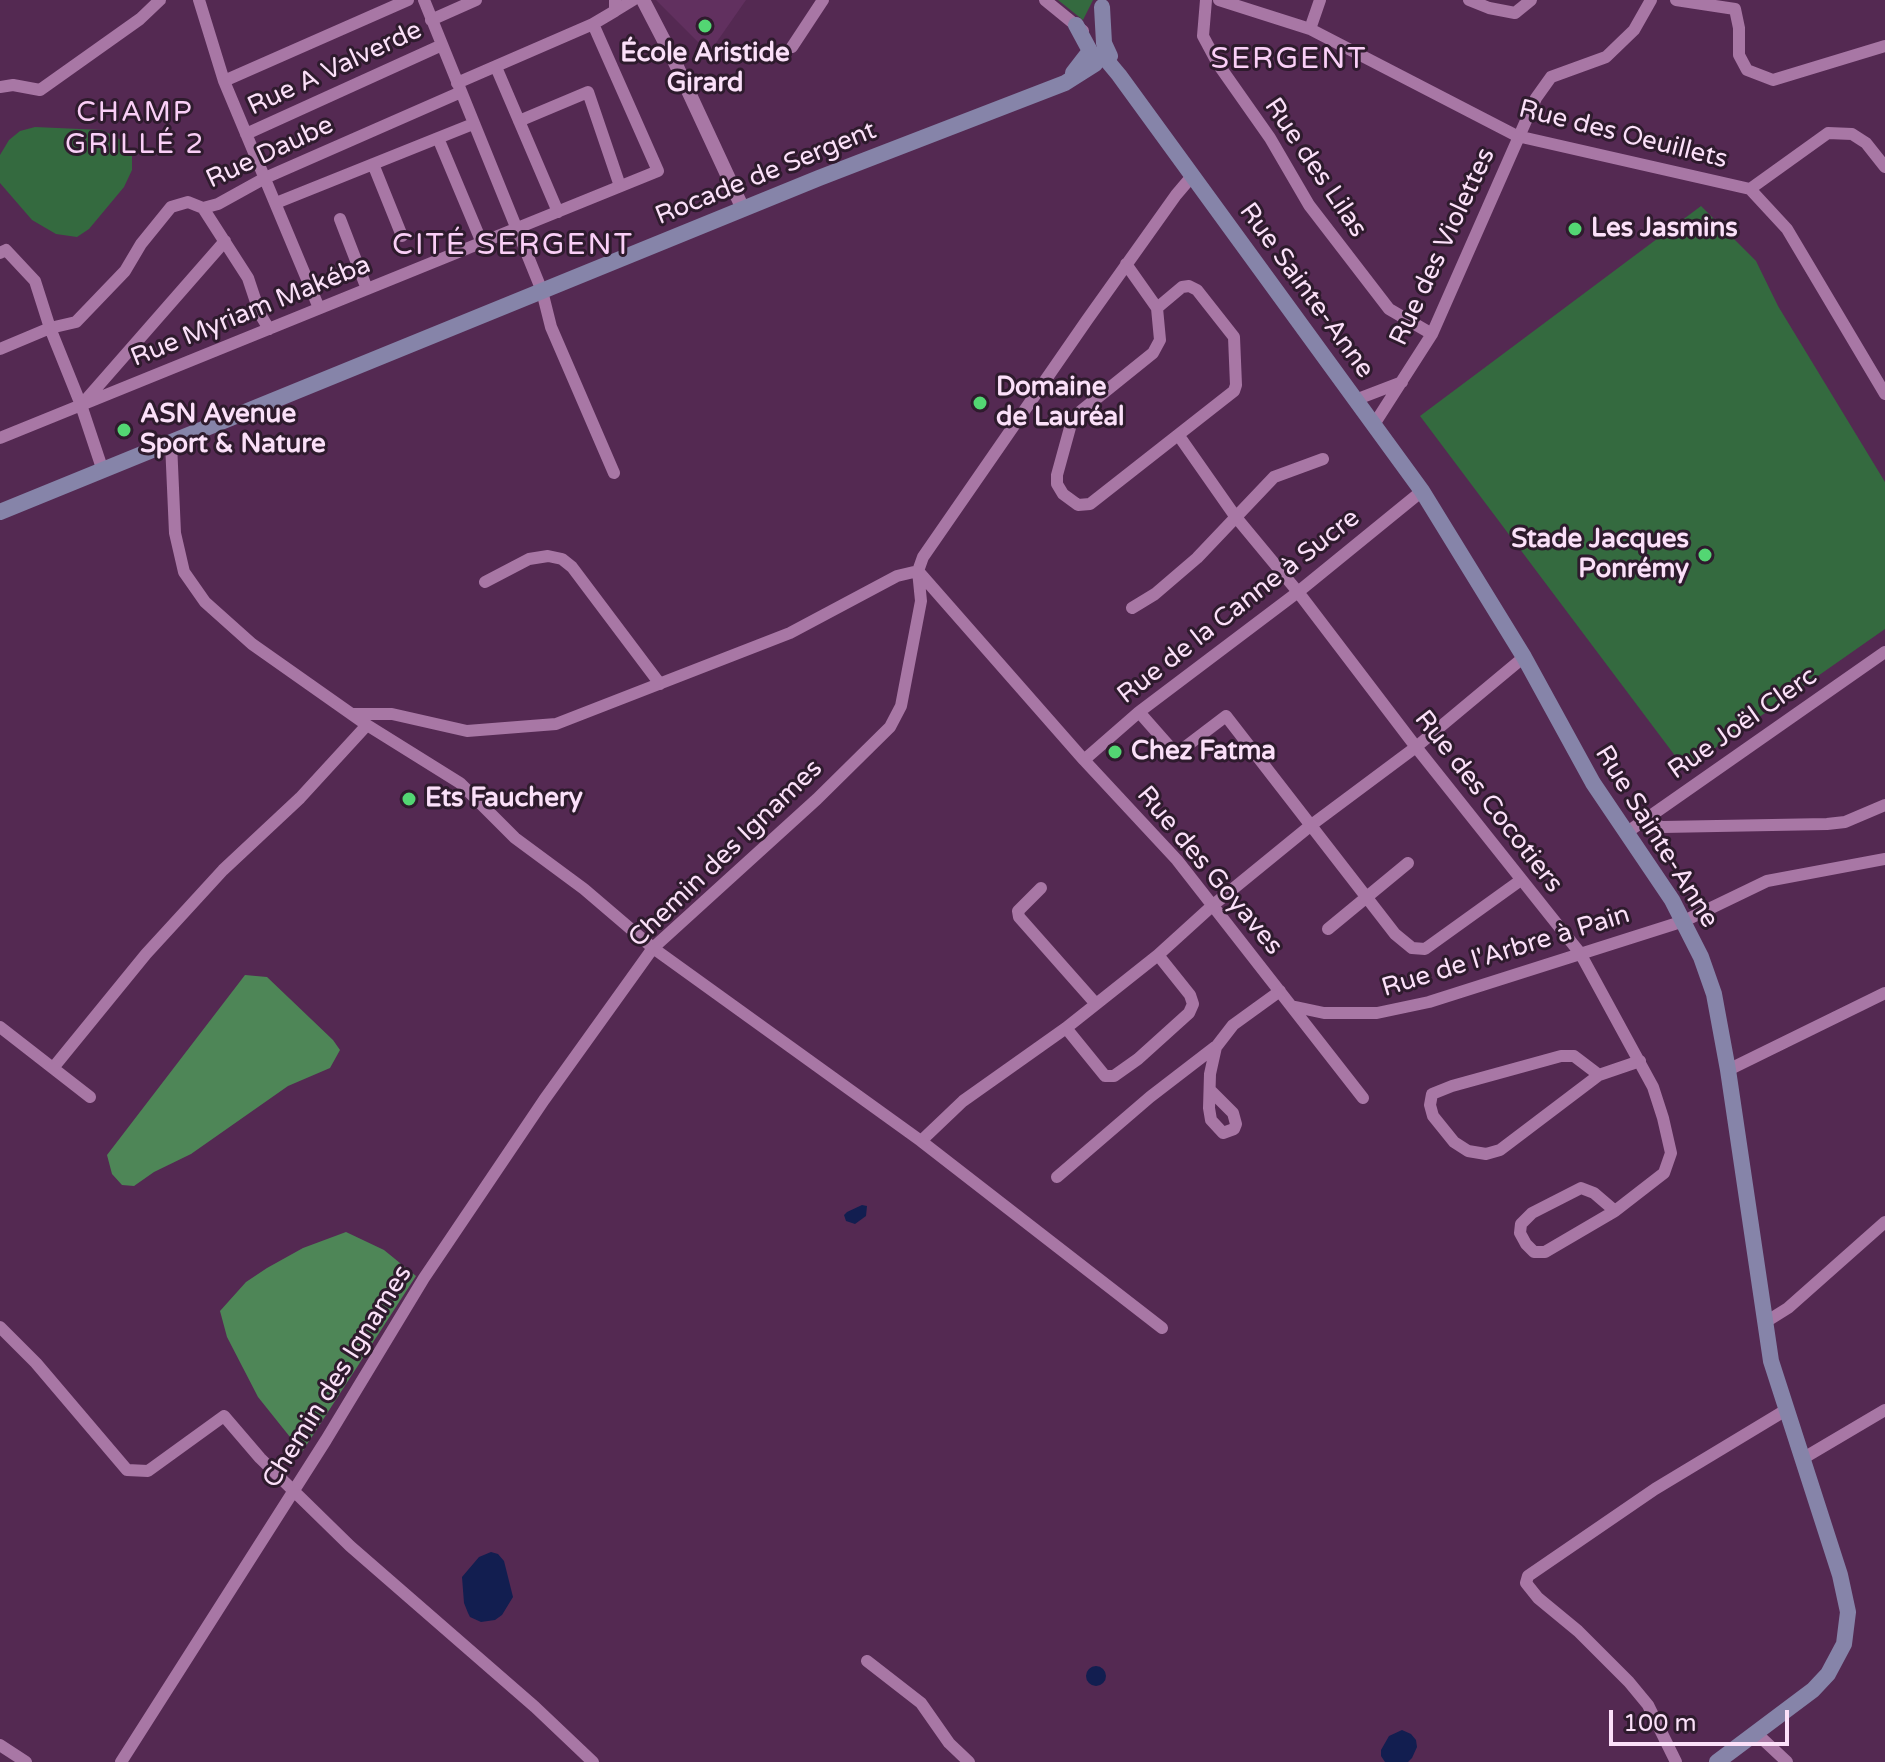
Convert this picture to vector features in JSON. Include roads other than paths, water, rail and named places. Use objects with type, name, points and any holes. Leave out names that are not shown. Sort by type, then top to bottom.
[{"type":"main road","points":[[1098,49],[1103,4]]},
{"type":"main road","name":"Rue Sainte-Anne","points":[[1076,25],[1119,75],[1422,491],[1524,657],[1593,783],[1684,921],[1714,994],[1748,1196],[1771,1361],[1845,1593],[1847,1631],[1844,1644],[1828,1674],[1813,1690],[1717,1762]]},
{"type":"main road","name":"Rocade de Sergent","points":[[0,512],[743,209],[1065,83],[1098,49]]},
{"type":"street","points":[[0,87],[13,85],[40,90],[140,19],[160,0]]},
{"type":"street","points":[[199,0],[224,81],[319,308]]},
{"type":"street","points":[[224,81],[408,0]]},
{"type":"street","points":[[424,0],[542,291],[551,327],[614,473]]},
{"type":"street","points":[[431,20],[476,0]]},
{"type":"street","points":[[593,24],[615,6],[633,0]]},
{"type":"street","points":[[643,0],[743,209]]},
{"type":"street","points":[[792,47],[823,0]]},
{"type":"street","points":[[1045,0],[1076,25]]},
{"type":"street","name":"Rue des Lilas","points":[[1206,0],[1203,36],[1218,64],[1270,138],[1309,205],[1389,309],[1432,334]]},
{"type":"street","name":"Rue des Oeuillets","points":[[1219,0],[1310,29],[1517,136],[1750,189],[1787,229],[1885,394]]},
{"type":"street","points":[[1310,29],[1320,0]]},
{"type":"street","points":[[1469,0],[1515,13],[1531,0]]},
{"type":"street","name":"Rue des Violettes","points":[[1373,426],[1432,334],[1536,98],[1551,77],[1606,57],[1634,30],[1651,0]]},
{"type":"street","points":[[1676,0],[1735,9],[1739,55],[1747,70],[1773,80],[1885,46]]},
{"type":"street","name":"Rue Daube","points":[[50,328],[76,322],[85,314],[125,271],[141,244],[171,207],[188,202],[203,208],[238,194],[265,178],[459,88],[496,67],[593,24]]},
{"type":"street","name":"Rue Myriam Makéba","points":[[0,438],[658,171],[593,24]]},
{"type":"street","name":"Rue A Valverde","points":[[246,134],[442,45]]},
{"type":"street","points":[[496,67],[558,212]]},
{"type":"street","points":[[519,121],[588,92],[620,186]]},
{"type":"street","points":[[276,203],[473,124]]},
{"type":"street","points":[[1750,189],[1828,133],[1852,134],[1866,143],[1885,167]]},
{"type":"street","points":[[438,138],[482,243]]},
{"type":"street","points":[[373,164],[402,236]]},
{"type":"street","points":[[354,714],[392,714],[467,731],[556,724],[790,633],[897,576],[918,571],[923,557],[1126,264],[1193,175]]},
{"type":"street","points":[[203,208],[248,278],[260,314],[269,329]]},
{"type":"street","points":[[340,219],[367,289]]},
{"type":"street","points":[[81,405],[225,241]]},
{"type":"street","points":[[2,248],[35,281],[103,471]]},
{"type":"street","points":[[1126,264],[1157,308],[1160,340],[1157,347],[1075,417],[1057,484],[1063,494],[1078,505],[1090,504],[1234,391],[1235,344],[1230,330],[1193,288],[1182,287],[1157,308]]},
{"type":"street","points":[[0,349],[50,328]]},
{"type":"street","name":"Rue des Violettes","points":[[1355,400],[1402,382]]},
{"type":"street","name":"Rue des Cocotiers","points":[[1179,436],[1235,516],[1580,953],[1640,1061],[1663,1118],[1671,1153],[1664,1173],[1615,1211],[1545,1252],[1534,1252],[1520,1233],[1521,1224],[1532,1213],[1581,1188],[1594,1193],[1615,1211]]},
{"type":"street","points":[[171,443],[175,533],[184,572],[205,602],[252,644],[367,725],[460,783],[515,838],[584,889],[653,948],[921,1141],[1162,1328]]},
{"type":"street","points":[[1132,608],[1173,579],[1274,477],[1323,459]]},
{"type":"street","name":"Rue de la Canne à Sucre","points":[[1084,760],[1139,712],[1298,592],[1422,491]]},
{"type":"street","points":[[485,582],[529,559],[548,556],[562,559],[572,567],[660,684]]},
{"type":"street","name":"Rue des Goyaves","points":[[918,571],[1084,760],[1177,860],[1363,1098]]},
{"type":"street","name":"Chemin des Ignames","points":[[121,1762],[293,1492],[424,1278],[544,1100],[653,948],[817,799],[890,727],[901,706],[921,601],[918,571]]},
{"type":"street","name":"Rue Joël Clerc","points":[[1626,833],[1885,652]]},
{"type":"street","points":[[921,1141],[963,1101],[1066,1028],[1158,955],[1212,906],[1310,826],[1416,747],[1524,657]]},
{"type":"street","points":[[1139,712],[1176,754],[1226,716],[1404,943],[1419,950],[1425,949],[1521,880]]},
{"type":"street","points":[[53,1068],[146,954],[223,870],[300,798],[367,725]]},
{"type":"street","points":[[1644,820],[1662,827],[1827,824],[1845,822],[1885,805]]},
{"type":"street","name":"Rue de l'Arbre à Pain","points":[[1291,1006],[1324,1013],[1377,1013],[1471,990],[1684,921],[1767,881],[1885,859]]},
{"type":"street","points":[[1328,929],[1408,863]]},
{"type":"street","points":[[1041,888],[1018,914],[1096,1004]]},
{"type":"street","points":[[1066,1028],[1105,1076],[1114,1076],[1138,1059],[1189,1013],[1193,1004],[1190,995],[1158,955]]},
{"type":"street","points":[[1057,1177],[1150,1097],[1216,1047],[1233,1025],[1280,991]]},
{"type":"street","points":[[1728,1070],[1880,996],[1885,1011]]},
{"type":"street","points":[[0,1027],[90,1097]]},
{"type":"street","points":[[1210,1090],[1216,1047]]},
{"type":"street","points":[[1599,1075],[1574,1056],[1561,1056],[1452,1086],[1432,1094],[1430,1105],[1433,1116],[1454,1142],[1468,1151],[1486,1154],[1500,1150],[1599,1075],[1640,1061]]},
{"type":"street","points":[[1764,1323],[1788,1308],[1885,1222]]},
{"type":"street","points":[[0,1327],[36,1363],[127,1470],[148,1471],[224,1416],[293,1492],[350,1546],[535,1707],[593,1762]]},
{"type":"street","points":[[1676,1762],[1648,1705],[1578,1631],[1538,1598],[1526,1583],[1528,1576],[1655,1489],[1786,1410]]},
{"type":"street","points":[[1802,1459],[1885,1410]]},
{"type":"street","points":[[867,1661],[921,1703],[949,1743],[969,1762]]},
{"type":"street","points":[[1755,1732],[1787,1762]]},
{"type":"street","points":[[0,1745],[26,1762]]},
{"type":"water","points":[[867,1206],[866,1216],[855,1224],[846,1221],[844,1215],[847,1212]]},
{"type":"water","points":[[491,1552],[504,1561],[513,1597],[502,1615],[495,1620],[481,1622],[468,1613],[462,1577],[479,1557]]},
{"type":"water","points":[[1096,1666],[1103,1669],[1106,1676],[1103,1683],[1096,1686],[1089,1683],[1086,1676],[1089,1669]]},
{"type":"water","points":[[1402,1730],[1416,1740],[1417,1747],[1412,1758],[1408,1762],[1385,1762],[1381,1750],[1389,1736]]},
{"type":"place","name":"École Aristide Girard","points":[[705,26]]},
{"type":"place","name":"Les Jasmins","points":[[1575,229]]},
{"type":"place","name":"Domaine de Lauréal","points":[[980,403]]},
{"type":"place","name":"ASN Avenue Sport & Nature","points":[[124,430]]},
{"type":"place","name":"Stade Jacques Ponrémy","points":[[1705,555]]},
{"type":"place","name":"Chez Fatma","points":[[1115,752]]},
{"type":"place","name":"Ets Fauchery","points":[[409,799]]},
{"type":"district","name":"SERGENT","points":[[1289,60]]},
{"type":"district","name":"CHAMP GRILLÉ 2","points":[[135,130]]},
{"type":"district","name":"CITÉ SERGENT","points":[[513,246]]}]
